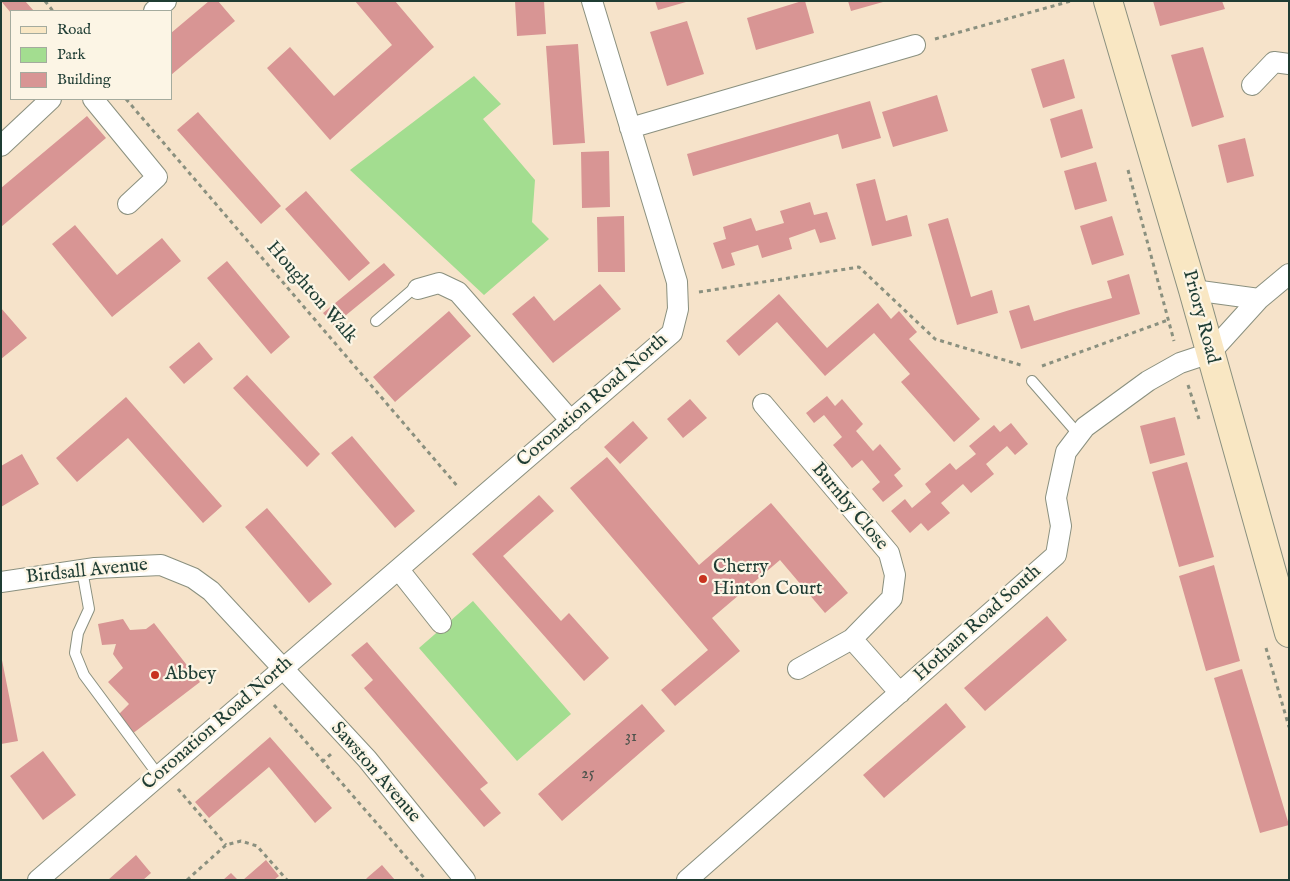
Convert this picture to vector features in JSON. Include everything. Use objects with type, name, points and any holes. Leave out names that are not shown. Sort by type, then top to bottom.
[{"type":"street","name":"Coronation Road North","points":[[38,880],[672,333],[678,308],[677,282],[592,1]]},
{"type":"street","name":"Priory Road","points":[[1108,1],[1193,290],[1289,633]]},
{"type":"street","points":[[630,128],[915,45]]},
{"type":"street","points":[[1252,85],[1274,62],[1289,64]]},
{"type":"street","points":[[1,146],[51,100]]},
{"type":"street","points":[[94,100],[157,177],[128,204]]},
{"type":"street","points":[[1210,353],[1259,299],[1289,274]]},
{"type":"street","points":[[418,289],[439,283],[458,292],[571,420]]},
{"type":"street","points":[[1193,290],[1259,299]]},
{"type":"street","name":"Hotham Road South","points":[[687,880],[1056,555],[1061,526],[1056,498],[1066,452],[1085,427],[1148,381],[1180,363],[1210,353]]},
{"type":"street","name":"Burnby Close","points":[[764,404],[889,553],[896,576],[892,598],[852,639],[798,669]]},
{"type":"street","name":"Birdsall Avenue","points":[[1,582],[82,570],[162,565],[193,578],[211,591],[283,668]]},
{"type":"street","points":[[399,570],[441,624]]},
{"type":"street","points":[[852,639],[900,693]]},
{"type":"street","name":"Sawston Avenue","points":[[283,668],[366,760],[465,880]]},
{"type":"lane","points":[[376,321],[412,290],[418,289]]},
{"type":"lane","points":[[1032,380],[1078,435]]},
{"type":"lane","points":[[82,570],[89,609],[78,633],[75,653],[84,675],[162,774]]},
{"type":"path","points":[[915,45],[1071,1]]},
{"type":"path","name":"Houghton Walk","points":[[127,100],[474,505]]},
{"type":"path","points":[[678,296],[859,267],[935,339],[1025,366]]},
{"type":"path","points":[[1034,369],[1168,320]]},
{"type":"path","points":[[272,704],[426,880]]},
{"type":"path","points":[[162,774],[177,788],[226,845]]},
{"type":"path","points":[[170,794],[184,781]]},
{"type":"path","points":[[187,880],[226,845],[241,841],[256,846],[286,880]]},
{"type":"green space","points":[[474,76],[501,104],[483,119],[535,180],[532,222],[549,239],[484,295],[350,170]]},
{"type":"green space","points":[[473,601],[571,714],[517,761],[419,648]]},
{"type":"building","points":[[1,1],[25,1],[33,10],[10,10],[10,12]]},
{"type":"building","points":[[209,1],[218,1],[235,21],[172,74],[172,32]]},
{"type":"building","points":[[355,1],[395,1],[434,47],[330,140],[267,68],[290,47],[334,96],[392,45]]},
{"type":"building","points":[[515,1],[544,1],[546,34],[517,36]]},
{"type":"building","points":[[655,1],[685,1],[686,2],[658,10]]},
{"type":"building","points":[[805,1],[814,33],[756,50],[747,18]]},
{"type":"building","points":[[848,1],[883,1],[883,2],[851,11]]},
{"type":"building","points":[[1153,1],[1222,1],[1225,9],[1160,26]]},
{"type":"building","points":[[687,21],[704,74],[667,86],[650,32]]},
{"type":"building","points":[[578,44],[585,143],[553,145],[546,46]]},
{"type":"building","points":[[1203,47],[1224,117],[1192,127],[1171,55]]},
{"type":"building","points":[[1064,59],[1075,98],[1043,108],[1031,69]]},
{"type":"building","points":[[937,95],[948,131],[893,147],[882,112]]},
{"type":"building","points":[[870,101],[881,138],[842,149],[838,134],[693,176],[687,154]]},
{"type":"building","points":[[1082,109],[1093,148],[1061,158],[1050,119]]},
{"type":"building","points":[[198,112],[281,206],[261,224],[177,130]]},
{"type":"building","points":[[87,116],[106,138],[1,227],[1,188]]},
{"type":"building","points":[[1245,138],[1254,176],[1227,183],[1218,145]]},
{"type":"building","points":[[609,151],[610,207],[582,208],[581,152]]},
{"type":"building","points":[[1096,162],[1107,201],[1075,210],[1064,171]]},
{"type":"building","points":[[875,179],[886,221],[907,215],[912,236],[872,246],[856,184]]},
{"type":"building","points":[[306,191],[370,263],[349,281],[285,209]]},
{"type":"building","points":[[810,202],[814,215],[827,212],[836,239],[820,243],[815,229],[789,238],[792,249],[762,258],[758,245],[731,253],[735,265],[722,269],[713,243],[726,239],[723,227],[751,218],[756,231],[784,223],[780,211]]},
{"type":"building","points":[[624,216],[625,272],[598,272],[597,217]]},
{"type":"building","points":[[1112,216],[1124,255],[1092,265],[1080,226]]},
{"type":"building","points":[[948,218],[971,297],[992,290],[998,313],[957,325],[928,224]]},
{"type":"building","points":[[75,225],[117,275],[162,238],[181,261],[112,317],[52,244]]},
{"type":"building","points":[[227,261],[290,337],[271,354],[207,278]]},
{"type":"building","points":[[384,263],[395,275],[334,325],[323,313]]},
{"type":"building","points":[[1129,274],[1140,314],[1021,349],[1009,311],[1029,305],[1034,321],[1112,298],[1107,281]]},
{"type":"building","points":[[600,284],[621,309],[553,363],[512,314],[534,296],[554,321]]},
{"type":"building","points":[[779,294],[827,348],[878,303],[891,319],[899,311],[917,332],[909,339],[980,419],[954,442],[901,382],[910,374],[874,333],[825,376],[777,322],[739,356],[726,341]]},
{"type":"building","points":[[1,308],[27,338],[1,359]]},
{"type":"building","points":[[449,311],[471,336],[395,402],[373,377]]},
{"type":"building","points":[[199,342],[213,359],[184,384],[169,367]]},
{"type":"building","points":[[247,375],[320,454],[307,467],[233,388]]},
{"type":"building","points":[[827,396],[835,406],[842,399],[863,424],[856,431],[873,451],[880,444],[901,469],[894,475],[903,486],[883,502],[872,489],[880,482],[862,460],[852,468],[833,445],[842,437],[824,415],[814,423],[806,413]]},
{"type":"building","points":[[126,397],[222,506],[203,523],[128,438],[77,482],[56,458]]},
{"type":"building","points":[[690,399],[707,418],[683,438],[667,419]]},
{"type":"building","points":[[1175,417],[1185,455],[1150,464],[1140,426]]},
{"type":"building","points":[[633,421],[648,438],[620,464],[604,447]]},
{"type":"building","points":[[1011,423],[1028,444],[1015,455],[1007,446],[986,464],[994,474],[971,493],[963,484],[941,503],[950,513],[928,531],[921,523],[910,533],[891,511],[905,499],[912,508],[931,492],[925,484],[938,473],[950,463],[956,470],[976,454],[969,446],[994,425],[1000,432]]},
{"type":"building","points":[[352,436],[415,511],[395,528],[331,453]]},
{"type":"building","points":[[22,454],[39,484],[1,507],[1,466]]},
{"type":"building","name":"Cherry Hinton Court","points":[[607,457],[699,565],[771,503],[848,593],[825,613],[780,560],[712,618],[740,651],[675,706],[661,690],[708,650],[570,488]]},
{"type":"building","points":[[1187,462],[1214,557],[1179,567],[1152,472]]},
{"type":"building","points":[[539,495],[554,511],[503,556],[561,621],[569,613],[609,658],[584,681],[472,554]]},
{"type":"building","points":[[267,508],[332,584],[309,603],[245,527]]},
{"type":"building","points":[[1214,565],[1240,661],[1206,671],[1179,576]]},
{"type":"building","points":[[1047,616],[1067,640],[985,711],[964,688]]},
{"type":"building","name":"Abbey","points":[[123,619],[130,630],[146,629],[154,623],[200,682],[132,734],[116,717],[129,704],[108,682],[123,668],[113,654],[116,644],[102,645],[98,624]]},
{"type":"building","points":[[367,642],[488,783],[480,789],[501,813],[484,827],[364,688],[373,680],[351,655]]},
{"type":"building","points":[[1,655],[18,741],[1,744]]},
{"type":"building","points":[[1242,669],[1289,825],[1260,833],[1214,678]]},
{"type":"building","points":[[946,703],[966,727],[884,798],[863,775]]},
{"type":"building","points":[[642,704],[665,731],[562,821],[538,794]]},
{"type":"building","points":[[270,737],[332,808],[315,823],[269,767],[209,818],[195,802]]},
{"type":"building","points":[[43,751],[76,795],[43,820],[10,776]]},
{"type":"building","points":[[136,855],[151,873],[143,880],[108,880]]},
{"type":"building","points":[[266,860],[279,876],[274,880],[243,880]]},
{"type":"building","points":[[382,865],[395,880],[365,880],[368,877]]},
{"type":"building","points":[[231,873],[238,880],[223,880]]},
{"type":"place","name":"Cherry Hinton Court","points":[[703,579]]},
{"type":"place","name":"Abbey","points":[[155,675]]}]
